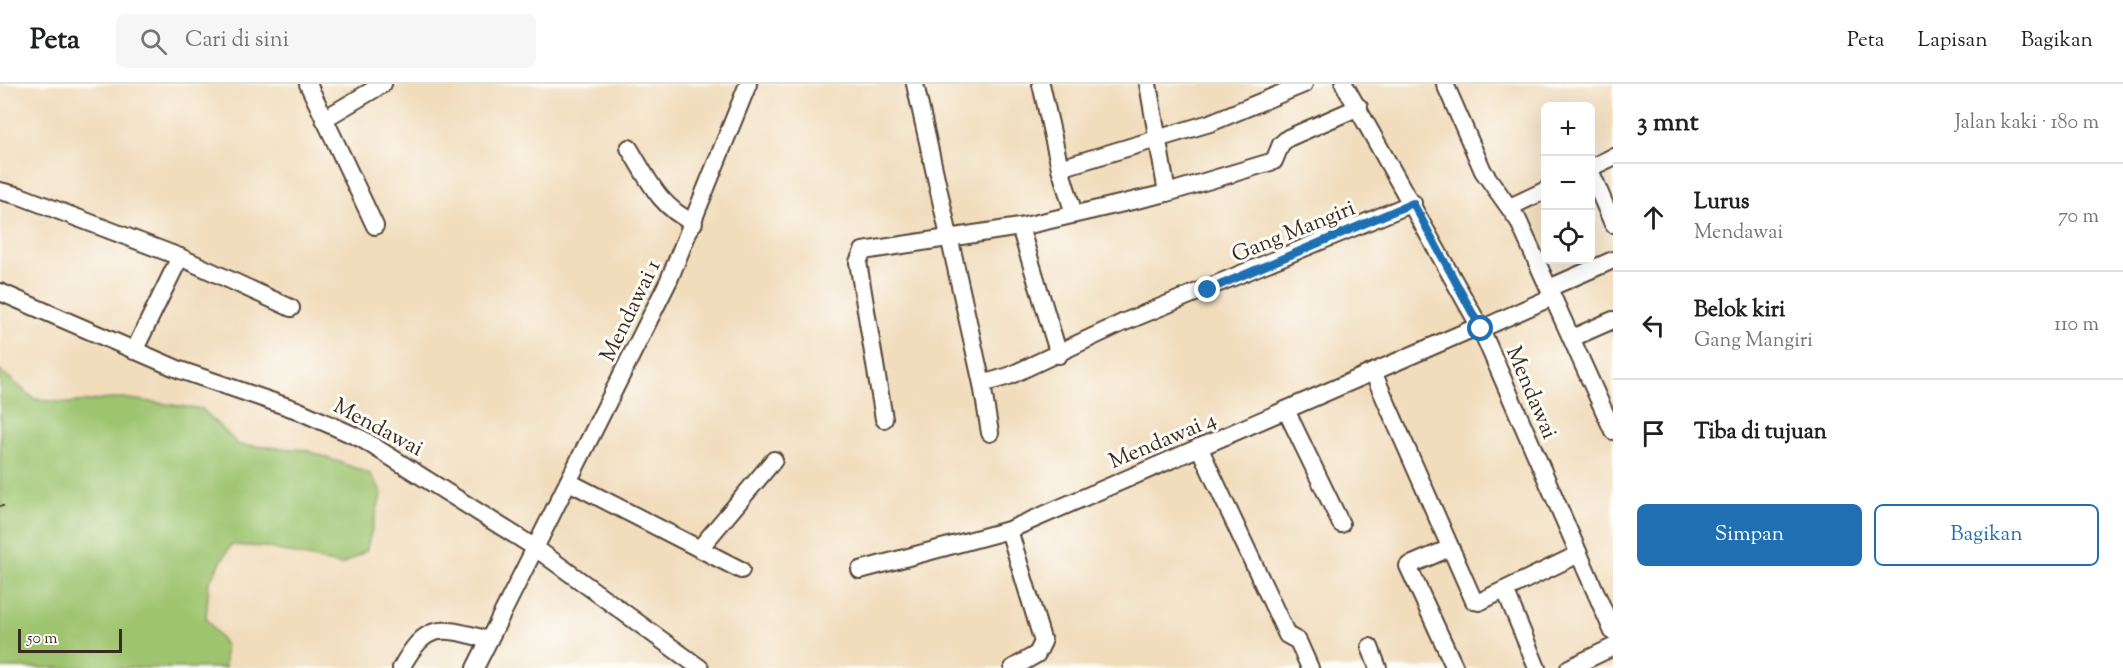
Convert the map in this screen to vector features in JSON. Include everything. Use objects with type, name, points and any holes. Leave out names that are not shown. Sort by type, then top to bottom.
[{"type":"street","points":[[308,84],[375,226]]},
{"type":"street","points":[[324,119],[382,84]]},
{"type":"street","name":"Mendawai 1","points":[[475,668],[669,280],[694,223],[748,84]]},
{"type":"street","points":[[915,84],[982,384],[990,433]]},
{"type":"street","points":[[1041,84],[1060,168],[1074,214]]},
{"type":"street","points":[[1148,84],[1167,192]]},
{"type":"street","points":[[1060,168],[1157,141],[1210,123],[1304,84]]},
{"type":"street","name":"Mendawai","points":[[1344,84],[1413,203],[1480,328],[1613,632]]},
{"type":"street","points":[[1445,84],[1483,171],[1518,220],[1613,431]]},
{"type":"street","points":[[884,419],[858,257],[862,251],[870,248],[948,240],[1020,227],[1167,192],[1271,163],[1277,158],[1281,144],[1288,138],[1359,107]]},
{"type":"street","points":[[629,148],[663,203],[678,216],[694,223]]},
{"type":"street","points":[[1595,166],[1613,157]]},
{"type":"street","points":[[1595,181],[1613,224]]},
{"type":"street","points":[[0,191],[20,196],[180,257],[291,308]]},
{"type":"street","points":[[1510,207],[1541,192]]},
{"type":"street","name":"Gang Mangiri","points":[[982,384],[1059,355],[1122,323],[1413,203]]},
{"type":"street","points":[[1020,227],[1059,355]]},
{"type":"street","points":[[134,351],[180,257]]},
{"type":"street","name":"Mendawai 4","points":[[860,570],[1009,530],[1480,328],[1613,260]]},
{"type":"street","name":"Mendawai","points":[[0,292],[134,351],[344,430],[419,473],[534,548],[700,668]]},
{"type":"street","points":[[1572,338],[1613,320]]},
{"type":"street","points":[[1373,372],[1474,601],[1479,602],[1579,554]]},
{"type":"street","points":[[1286,410],[1341,524]]},
{"type":"street","points":[[1199,447],[1287,635],[1298,641],[1310,668]]},
{"type":"street","points":[[700,548],[774,460]]},
{"type":"street","points":[[569,482],[741,570]]},
{"type":"street","points":[[1009,530],[1043,642],[1037,654],[1013,668]]},
{"type":"street","points":[[1450,548],[1410,563],[1408,568],[1455,668]]},
{"type":"street","points":[[1505,590],[1537,668]]},
{"type":"street","points":[[400,668],[421,637],[430,633],[459,632],[489,640]]},
{"type":"street","points":[[1569,668],[1613,646]]},
{"type":"street","points":[[1370,647],[1378,668]]},
{"type":"green space","points":[[0,370],[34,399],[68,403],[123,398],[202,409],[239,445],[306,450],[369,473],[382,492],[366,551],[341,565],[265,547],[231,545],[209,582],[206,618],[225,645],[225,668],[0,668]]},
{"type":"route","points":[[1208,290],[1413,203],[1481,329]]}]
